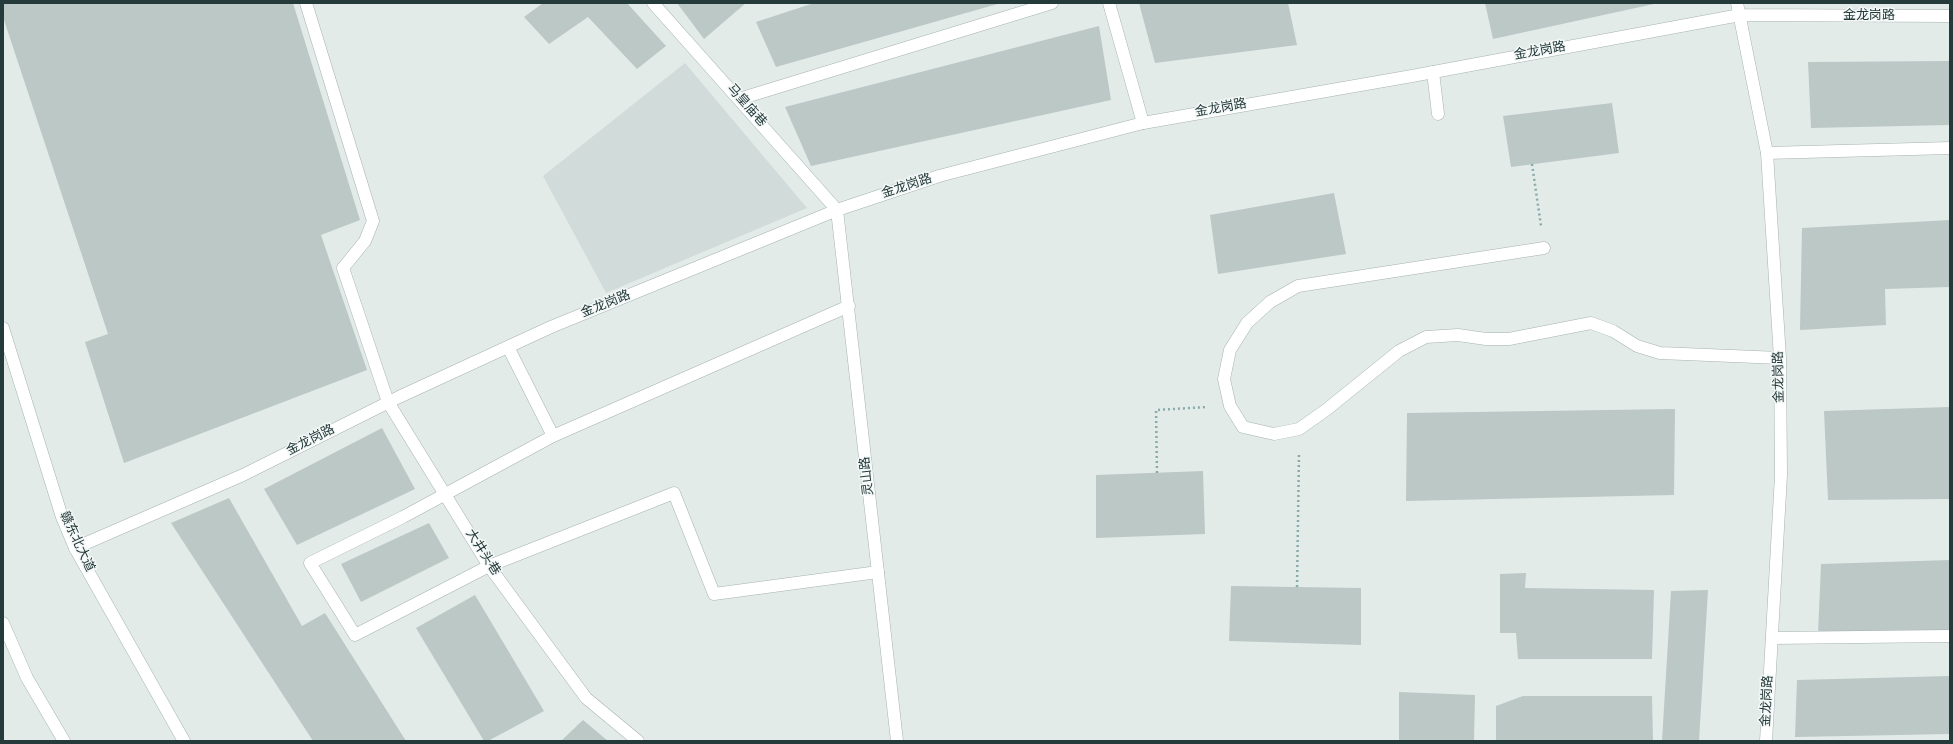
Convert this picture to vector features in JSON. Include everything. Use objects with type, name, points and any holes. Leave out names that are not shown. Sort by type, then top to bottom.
[{"type":"street","name":"大井头巷","points":[[306,3],[373,221],[365,241],[343,268],[388,402],[489,566],[586,698],[638,741]]},
{"type":"street","name":"马皇庙巷","points":[[653,3],[837,210]]},
{"type":"street","points":[[739,99],[1052,3]]},
{"type":"street","points":[[1109,3],[1142,123]]},
{"type":"street","name":"金龙岗路","points":[[1737,3],[1767,153],[1780,358],[1781,475],[1766,741]]},
{"type":"street","name":"金龙岗路","points":[[75,548],[127,524],[243,475],[388,402],[551,327],[837,210],[939,176],[1142,123],[1433,72],[1740,15],[1950,16]]},
{"type":"street","points":[[1433,72],[1438,114]]},
{"type":"street","points":[[1767,153],[1950,148]]},
{"type":"street","name":"灵山路","points":[[837,210],[897,741]]},
{"type":"street","points":[[1544,248],[1298,286],[1270,302],[1247,323],[1230,350],[1224,379],[1230,406],[1243,427],[1274,434],[1299,429],[1326,410],[1399,351],[1426,337],[1458,335],[1509,339],[1591,323],[1613,331],[1637,346],[1660,353],[1780,358]]},
{"type":"street","points":[[849,306],[553,436],[444,495],[310,563],[355,635],[489,566],[674,493],[714,594],[878,572]]},
{"type":"street","name":"赣东北大道","points":[[3,328],[62,517],[75,548],[184,741]]},
{"type":"street","points":[[508,347],[553,436]]},
{"type":"street","points":[[3,623],[27,678],[64,741]]},
{"type":"street","points":[[1772,638],[1950,636]]},
{"type":"path","points":[[1532,164],[1544,248]]},
{"type":"path","points":[[1157,473],[1156,410],[1230,406]]},
{"type":"path","points":[[1297,587],[1299,429]]},
{"type":"shaded area","points":[[685,63],[807,208],[606,293],[543,176]]},
{"type":"building","points":[[3,3],[293,3],[360,220],[321,235],[367,370],[124,463],[85,342],[108,334],[3,17]]},
{"type":"building","points":[[543,3],[627,3],[666,46],[637,69],[588,17],[549,44],[524,17]]},
{"type":"building","points":[[677,3],[746,3],[704,39]]},
{"type":"building","points":[[814,3],[1001,3],[776,67],[756,22]]},
{"type":"building","points":[[1139,3],[1288,3],[1297,45],[1155,63]]},
{"type":"building","points":[[1485,3],[1654,3],[1654,4],[1493,39]]},
{"type":"building","points":[[1099,26],[1111,100],[811,166],[785,107]]},
{"type":"building","points":[[1950,61],[1950,125],[1811,128],[1808,62]]},
{"type":"building","points":[[1612,103],[1619,153],[1511,167],[1503,116]]},
{"type":"building","points":[[1334,193],[1346,254],[1218,274],[1210,215]]},
{"type":"building","points":[[1950,220],[1950,287],[1885,289],[1886,325],[1800,330],[1802,228]]},
{"type":"building","points":[[1950,407],[1950,499],[1828,500],[1824,411]]},
{"type":"building","points":[[1675,409],[1674,495],[1406,501],[1407,413]]},
{"type":"building","points":[[382,428],[415,489],[297,545],[264,489]]},
{"type":"building","points":[[1203,471],[1205,534],[1096,538],[1096,475]]},
{"type":"building","points":[[229,498],[302,626],[325,613],[406,741],[313,741],[171,523]]},
{"type":"building","points":[[429,523],[449,558],[361,602],[341,564]]},
{"type":"building","points":[[1950,560],[1950,630],[1818,634],[1821,564]]},
{"type":"building","points":[[1526,573],[1525,588],[1654,590],[1652,659],[1518,659],[1516,633],[1500,633],[1500,574]]},
{"type":"building","points":[[1231,586],[1361,588],[1361,645],[1229,641]]},
{"type":"building","points":[[1708,590],[1699,741],[1662,741],[1671,591]]},
{"type":"building","points":[[475,595],[544,711],[488,741],[484,741],[416,628]]},
{"type":"building","points":[[1950,676],[1950,734],[1795,737],[1797,680]]},
{"type":"building","points":[[1399,692],[1475,695],[1474,741],[1399,741]]},
{"type":"building","points":[[1523,696],[1652,696],[1653,741],[1496,741],[1496,706]]},
{"type":"building","points":[[583,720],[608,741],[561,741]]}]
